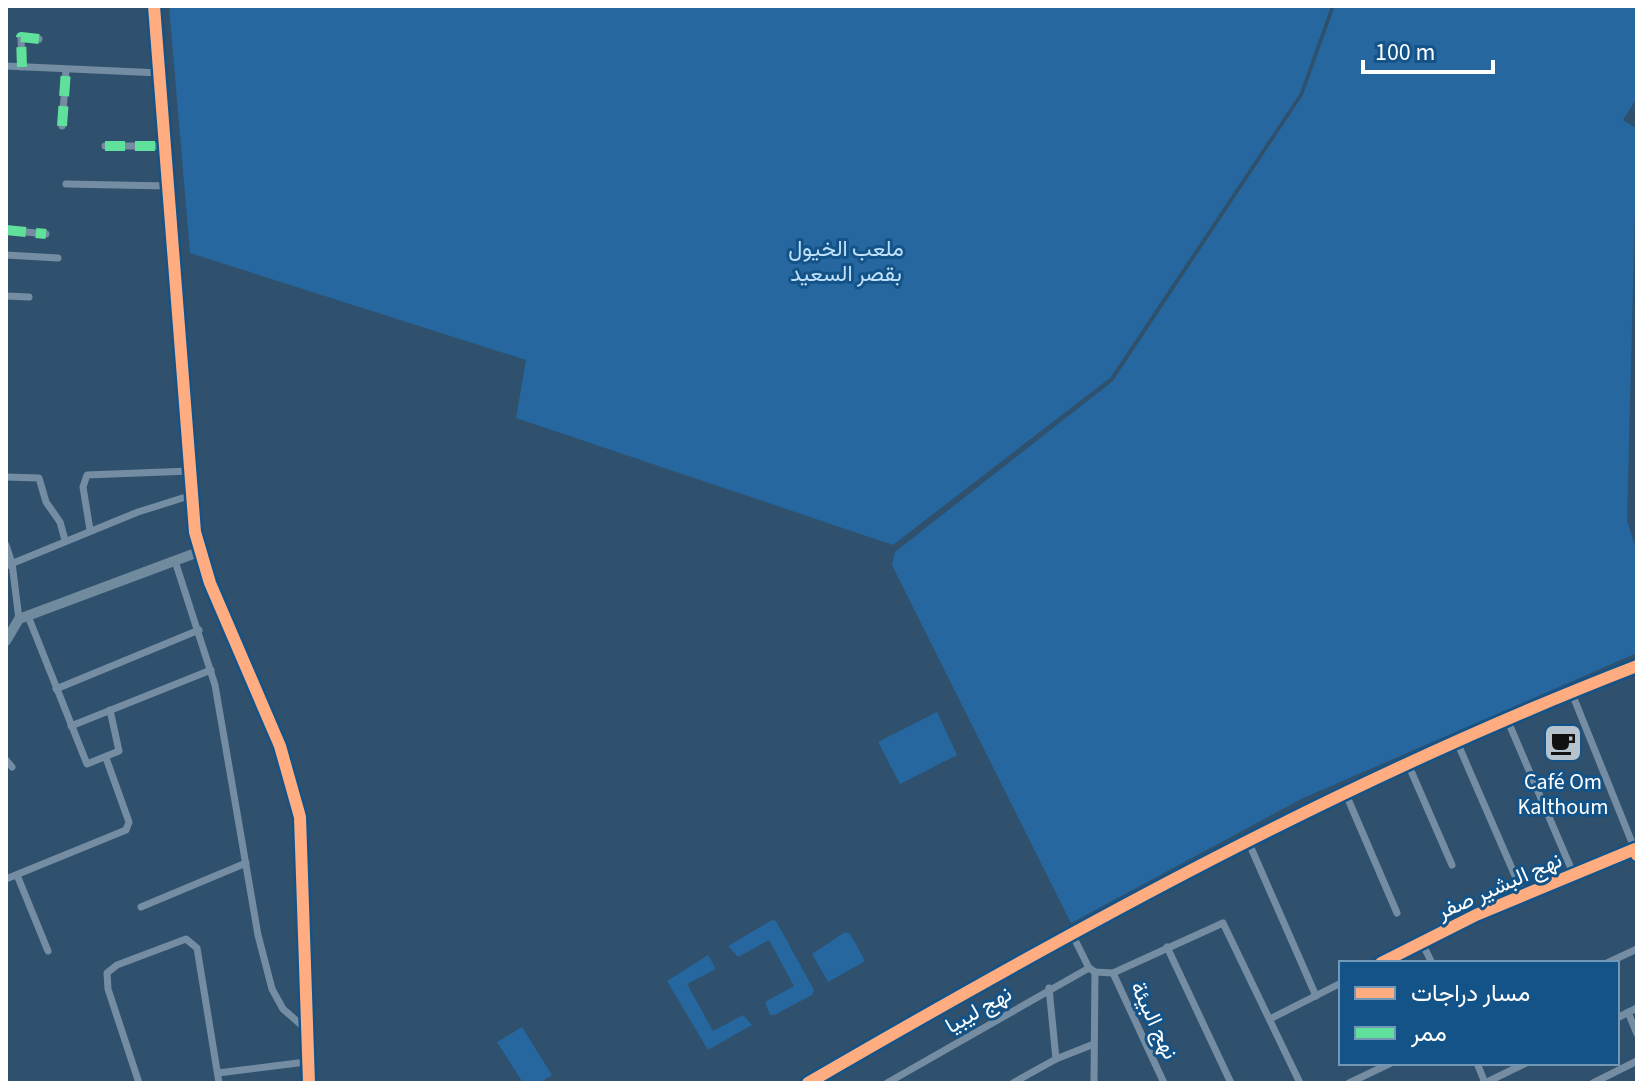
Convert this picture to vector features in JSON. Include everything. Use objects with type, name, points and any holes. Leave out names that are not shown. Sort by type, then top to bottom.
[{"type":"street","points":[[154,6],[192,495],[201,551],[210,583],[280,746],[300,817],[309,1083]]},
{"type":"street","points":[[22,67],[21,37],[39,39]]},
{"type":"street","points":[[6,66],[160,73]]},
{"type":"street","points":[[62,126],[66,70]]},
{"type":"street","points":[[105,146],[165,146]]},
{"type":"street","points":[[66,184],[168,186]]},
{"type":"street","points":[[6,230],[46,234]]},
{"type":"street","points":[[6,255],[58,258]]},
{"type":"street","points":[[6,296],[29,297]]},
{"type":"street","points":[[90,530],[83,487],[87,475],[190,471]]},
{"type":"street","points":[[6,477],[39,478],[46,502],[60,522],[65,540]]},
{"type":"street","points":[[9,565],[90,530],[192,495]]},
{"type":"street","points":[[6,545],[23,617],[84,761],[91,765],[120,746],[110,710]]},
{"type":"street","points":[[6,641],[23,617],[201,551]]},
{"type":"street","points":[[175,561],[211,670],[272,989],[283,1009],[306,1029]]},
{"type":"street","points":[[56,689],[199,630]]},
{"type":"street","points":[[808,1083],[1248,841],[1345,792],[1571,691],[1637,666]]},
{"type":"street","points":[[71,726],[211,670]]},
{"type":"street","points":[[1571,691],[1636,852]]},
{"type":"street","points":[[1507,719],[1573,873]]},
{"type":"street","points":[[1457,742],[1523,894]]},
{"type":"street","points":[[6,879],[126,830],[129,822],[106,758]]},
{"type":"street","points":[[1408,764],[1452,865]]},
{"type":"street","points":[[1345,792],[1397,913]]},
{"type":"street","points":[[1248,841],[1316,996]]},
{"type":"street","name":"نهج البشير صفر","points":[[1385,961],[1523,894],[1636,852]]},
{"type":"street","points":[[141,907],[246,863]]},
{"type":"street","points":[[17,875],[48,951]]},
{"type":"street","points":[[1092,970],[1113,973],[1223,923],[1300,1083]]},
{"type":"street","points":[[1073,936],[1092,970],[1094,1083]]},
{"type":"street","points":[[139,1083],[108,989],[107,973],[117,965],[179,940],[190,940],[197,948],[219,1083]]},
{"type":"street","points":[[1422,943],[1431,961]]},
{"type":"street","points":[[1167,947],[1231,1083]]},
{"type":"street","points":[[1611,961],[1637,949]]},
{"type":"street","name":"نهج ليبيا","points":[[887,1083],[1049,988],[1092,970]]},
{"type":"street","name":"نهج البيئة","points":[[1113,973],[1164,1083]]},
{"type":"street","points":[[1270,1019],[1339,984]]},
{"type":"street","points":[[1049,988],[1056,1059]]},
{"type":"street","points":[[1619,1017],[1637,1008]]},
{"type":"street","points":[[1628,1012],[1637,1034]]},
{"type":"street","points":[[1013,1083],[1056,1059],[1094,1044]]},
{"type":"street","points":[[1594,1083],[1637,1061]]},
{"type":"street","points":[[218,1073],[306,1062]]},
{"type":"street","points":[[1349,1083],[1387,1065]]},
{"type":"street","points":[[1485,1083],[1522,1065]]},
{"type":"green space","name":"ملعب الخيول بقصر السعيد","points":[[169,6],[1331,6],[1300,93],[1110,378],[893,545],[516,418],[526,360],[190,253]]},
{"type":"green space","points":[[1335,6],[1637,6],[1637,98],[1623,120],[1637,129],[1627,520],[1637,553],[1637,653],[1301,799],[1071,923],[892,565],[895,552],[1113,381],[1303,95]]},
{"type":"green space","points":[[937,712],[957,755],[900,784],[878,742]]},
{"type":"green space","points":[[772,920],[776,921],[814,990],[812,995],[770,1015],[765,1002],[794,986],[769,940],[738,957],[728,946]]},
{"type":"green space","points":[[845,932],[850,934],[865,961],[828,982],[812,954]]},
{"type":"green space","points":[[708,955],[716,969],[687,984],[713,1031],[743,1015],[752,1025],[708,1050],[667,981]]},
{"type":"green space","points":[[522,1027],[552,1075],[539,1083],[523,1083],[497,1042]]},
{"type":"marked path","points":[[22,67],[21,37],[39,39]]},
{"type":"marked path","points":[[62,126],[66,70]]},
{"type":"marked path","points":[[105,146],[165,146]]},
{"type":"marked path","points":[[6,230],[46,234]]},
{"type":"cycle path","points":[[154,6],[195,532],[210,583],[280,746],[300,817],[309,1083]]},
{"type":"cycle path","points":[[808,1083],[1010,968],[1215,858],[1424,756],[1637,666]]},
{"type":"cycle path","points":[[1385,961],[1476,915],[1635,849],[1637,855]]},
{"type":"place","name":"Café Om Kalthoum","points":[[1563,743]]}]
